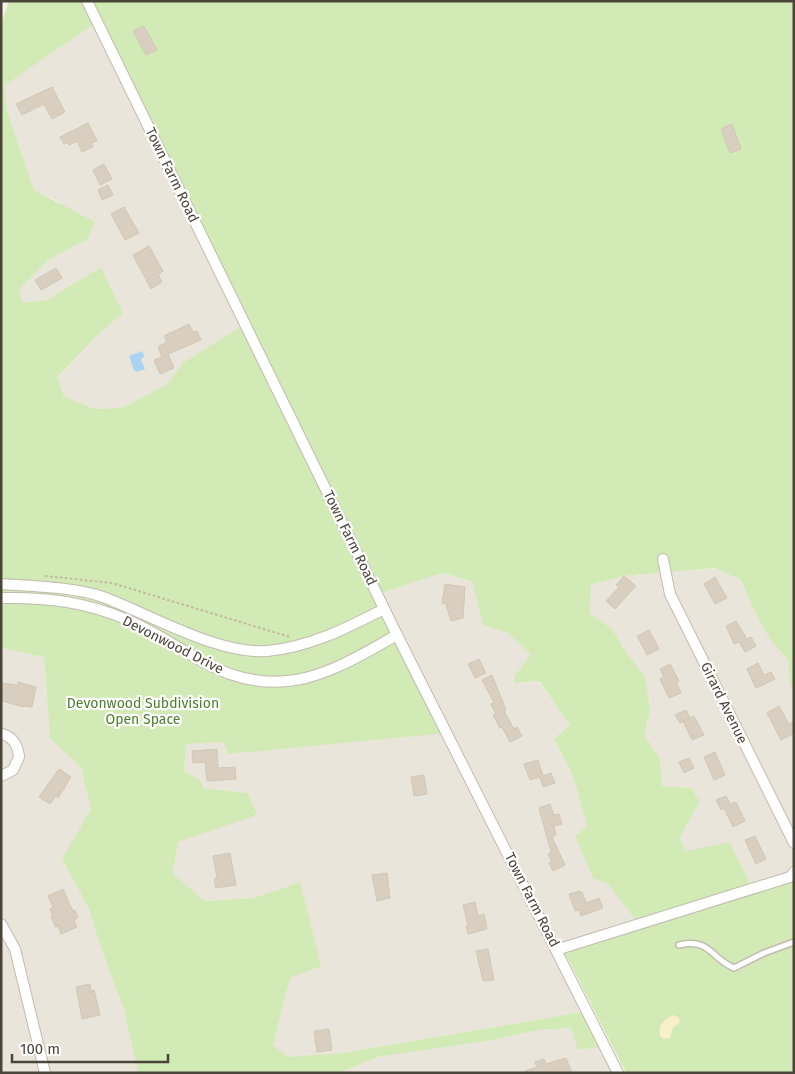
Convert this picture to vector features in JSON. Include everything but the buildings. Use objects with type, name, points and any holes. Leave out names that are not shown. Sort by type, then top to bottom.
[{"type":"street","name":"Town Farm Road","points":[[87,1],[397,636],[618,1073]]},
{"type":"street","name":"Girard Avenue","points":[[663,559],[670,594],[794,843]]},
{"type":"street","name":"Devonwood Drive","points":[[1,584],[36,586],[101,596],[211,641],[233,648],[266,651],[302,645],[345,628],[384,609]]},
{"type":"street","name":"Devonwood Drive","points":[[1,598],[36,598],[69,602],[98,610],[127,620],[154,633],[192,657],[226,673],[254,681],[296,680],[319,674],[397,636]]},
{"type":"street","points":[[1,734],[6,735],[16,744],[19,757],[13,770],[1,776]]},
{"type":"street","points":[[556,950],[790,878],[794,872]]},
{"type":"street","points":[[1,924],[15,949],[45,1073]]},
{"type":"lane","points":[[679,945],[690,943],[708,948],[726,965],[734,968],[764,953],[794,942]]},
{"type":"path","points":[[42,576],[112,583],[297,638]]},
{"type":"shaded area","points":[[97,22],[245,324],[184,362],[166,385],[122,408],[94,409],[64,396],[57,379],[95,338],[123,313],[101,267],[47,300],[23,303],[19,290],[48,260],[88,239],[59,202],[34,190],[7,111],[4,86]]},
{"type":"shaded area","points":[[715,568],[741,580],[769,638],[788,660],[790,685],[794,689],[794,878],[752,889],[686,851],[679,839],[692,788],[662,787],[660,759],[644,735],[650,712],[627,654],[613,630],[590,613],[591,585],[624,576]]},
{"type":"shaded area","points":[[442,573],[472,581],[483,625],[508,633],[532,655],[515,675],[514,683],[538,681],[570,725],[554,739],[573,776],[587,826],[575,836],[639,924],[557,950],[587,1011],[344,1053],[288,1058],[273,1045],[290,978],[300,882],[254,898],[205,901],[173,874],[178,842],[248,793],[203,788],[201,781],[184,771],[186,744],[224,741],[228,754],[377,594]]},
{"type":"shaded area","points":[[1,648],[44,657],[50,737],[81,767],[91,809],[63,860],[89,909],[124,1010],[138,1073],[1,1073]]},
{"type":"shaded area","points":[[571,1028],[605,1046],[618,1073],[339,1073],[378,1057],[486,1041],[539,1030]]},
{"type":"green space","name":"Devonwood Subdivision Open Space","points":[[9,1],[794,1],[794,689],[790,685],[788,660],[769,638],[741,580],[715,568],[624,576],[591,585],[590,613],[613,630],[627,654],[645,676],[650,712],[644,735],[660,759],[662,786],[692,788],[699,802],[679,839],[686,851],[730,842],[752,889],[794,878],[794,1073],[626,1073],[568,959],[556,950],[639,924],[608,884],[593,878],[575,836],[587,826],[573,776],[554,739],[570,725],[539,681],[514,683],[515,675],[531,655],[508,633],[483,625],[472,581],[442,573],[378,594],[446,733],[228,754],[224,742],[186,744],[184,771],[201,781],[203,788],[248,793],[257,815],[178,842],[173,874],[205,901],[254,898],[300,882],[321,966],[290,978],[273,1045],[288,1057],[344,1053],[587,1011],[605,1046],[578,1050],[571,1028],[539,1030],[486,1041],[378,1057],[339,1073],[138,1073],[124,1010],[89,909],[62,859],[91,809],[81,767],[50,738],[44,657],[1,648],[1,24]],"holes":[[[97,22],[245,324],[184,362],[166,385],[122,408],[94,409],[64,396],[57,378],[95,338],[123,313],[101,267],[47,300],[23,303],[19,290],[48,260],[88,239],[95,222],[34,190],[7,111],[4,86]]]},
{"type":"sand","points":[[673,1015],[678,1017],[680,1022],[673,1027],[670,1038],[663,1039],[660,1036],[661,1026],[666,1019]]},
{"type":"water","points":[[142,351],[144,356],[141,360],[145,369],[137,372],[134,370],[129,356]]}]
